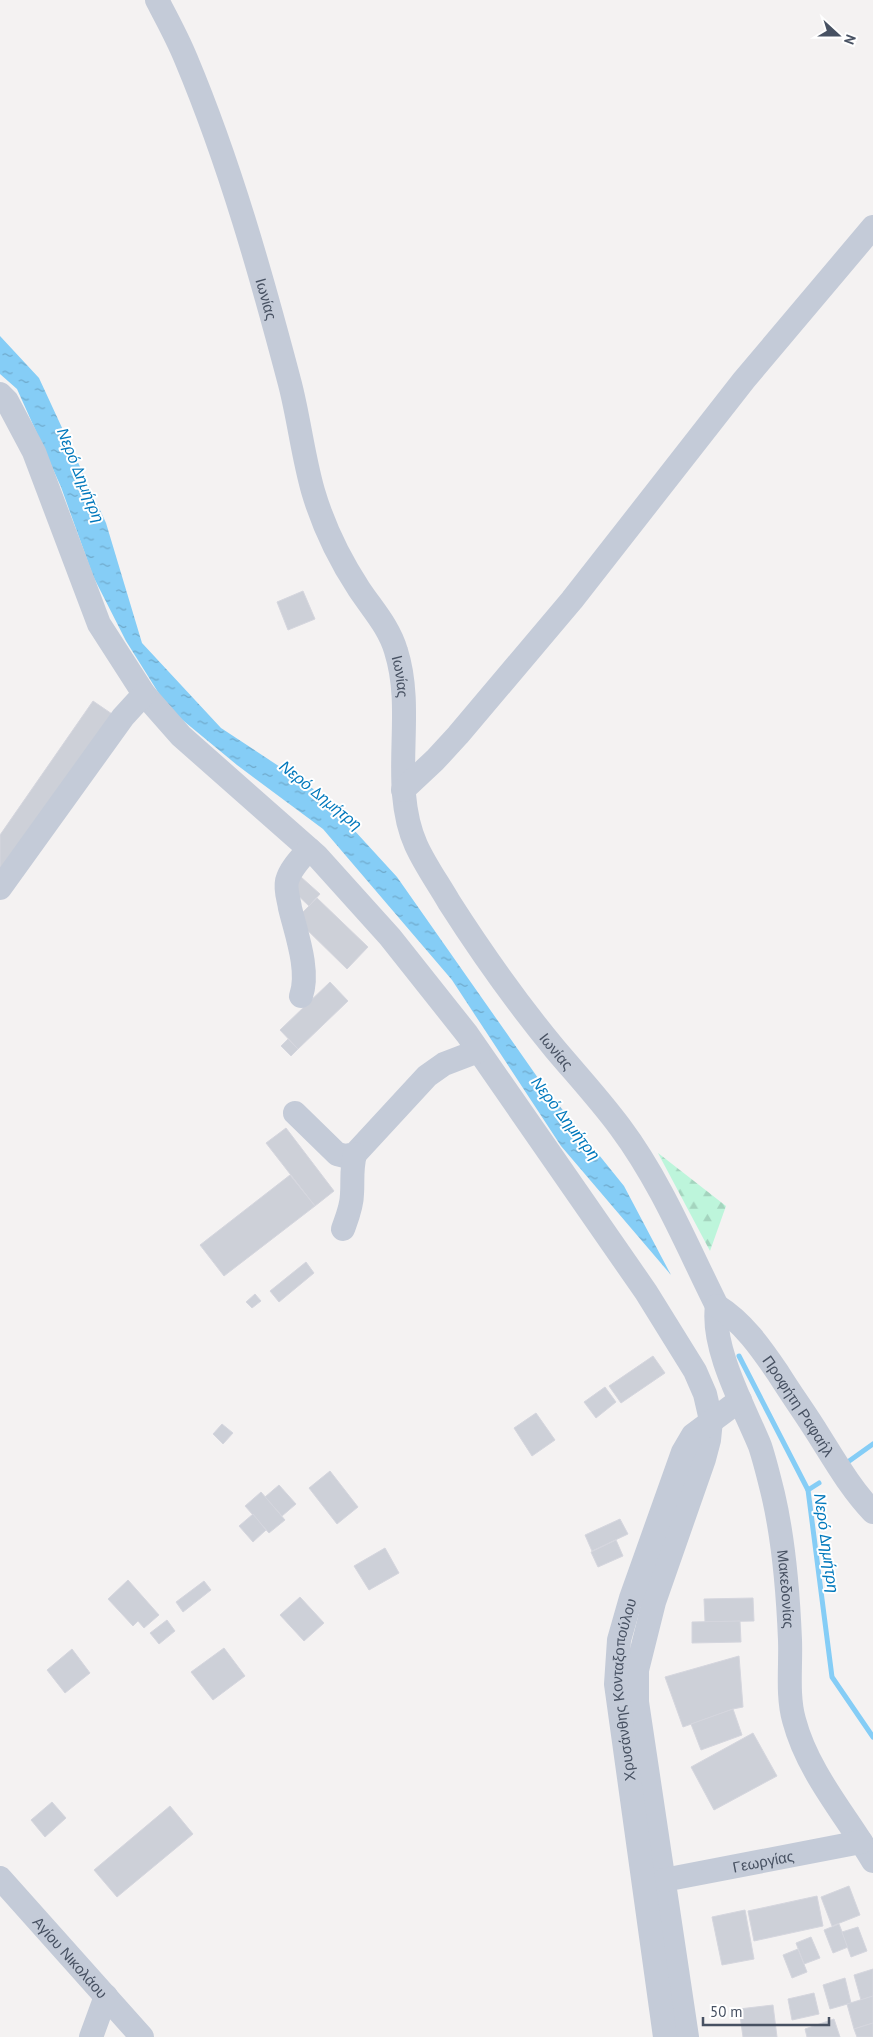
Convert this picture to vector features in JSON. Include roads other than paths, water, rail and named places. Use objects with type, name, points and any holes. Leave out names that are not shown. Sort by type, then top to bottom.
[{"type":"street","name":"Ιωνίας","points":[[157,0],[185,56],[228,170],[269,306],[295,404],[313,491],[334,543],[358,587],[387,627],[397,653],[402,674],[403,790],[408,822],[417,847],[428,868],[496,971],[554,1048],[590,1088],[622,1129],[650,1171],[717,1306]]},
{"type":"street","points":[[403,790],[458,735],[572,600],[744,380],[873,227]]},
{"type":"street","points":[[0,394],[7,401],[34,452],[99,624],[144,694],[182,736],[309,849],[390,937],[478,1051],[646,1292],[695,1371],[705,1394],[711,1420]]},
{"type":"street","points":[[0,888],[123,717],[144,694]]},
{"type":"street","points":[[301,996],[303,990],[302,960],[287,895],[287,882],[297,863],[309,849]]},
{"type":"street","points":[[342,1229],[349,1210],[352,1194],[351,1177],[355,1154],[427,1076],[444,1064],[478,1051]]},
{"type":"street","points":[[295,1113],[337,1154],[345,1156],[355,1154]]},
{"type":"street","name":"Μακεδονίας","points":[[717,1306],[715,1320],[717,1335],[740,1400],[760,1448],[773,1495],[779,1527],[788,1600],[793,1719],[817,1775],[867,1852]]},
{"type":"street","name":"Προφήτη Ραφαήλ","points":[[717,1306],[737,1320],[767,1358],[850,1484],[870,1503]]},
{"type":"street","name":"Χρυσάνθης Κονταξοπούλου","points":[[665,2037],[616,1684],[616,1660],[619,1640],[631,1598],[675,1471],[693,1435],[740,1400]]},
{"type":"street","name":"Χρυσάνθης Κονταξοπούλου","points":[[687,2037],[637,1702],[637,1670],[654,1602],[704,1459],[709,1440],[711,1420]]},
{"type":"street","name":"Γεωργίας","points":[[664,1880],[867,1852]]},
{"type":"street","name":"Αγίου Νικολάου","points":[[0,1878],[142,2037]]},
{"type":"street","points":[[91,2037],[106,1996]]},
{"type":"water","points":[[0,336],[39,378],[106,523],[142,643],[221,728],[321,794],[397,877],[545,1088],[624,1186],[671,1275],[561,1146],[452,980],[323,829],[237,765],[168,708],[126,641],[93,576],[61,487],[17,389],[0,374]]},
{"type":"waterway","name":"Νερό Δημήτρη","points":[[739,1356],[808,1490],[832,1677],[873,1737]]},
{"type":"waterway","points":[[845,1464],[873,1444]]},
{"type":"waterway","points":[[808,1490],[819,1483]]}]
